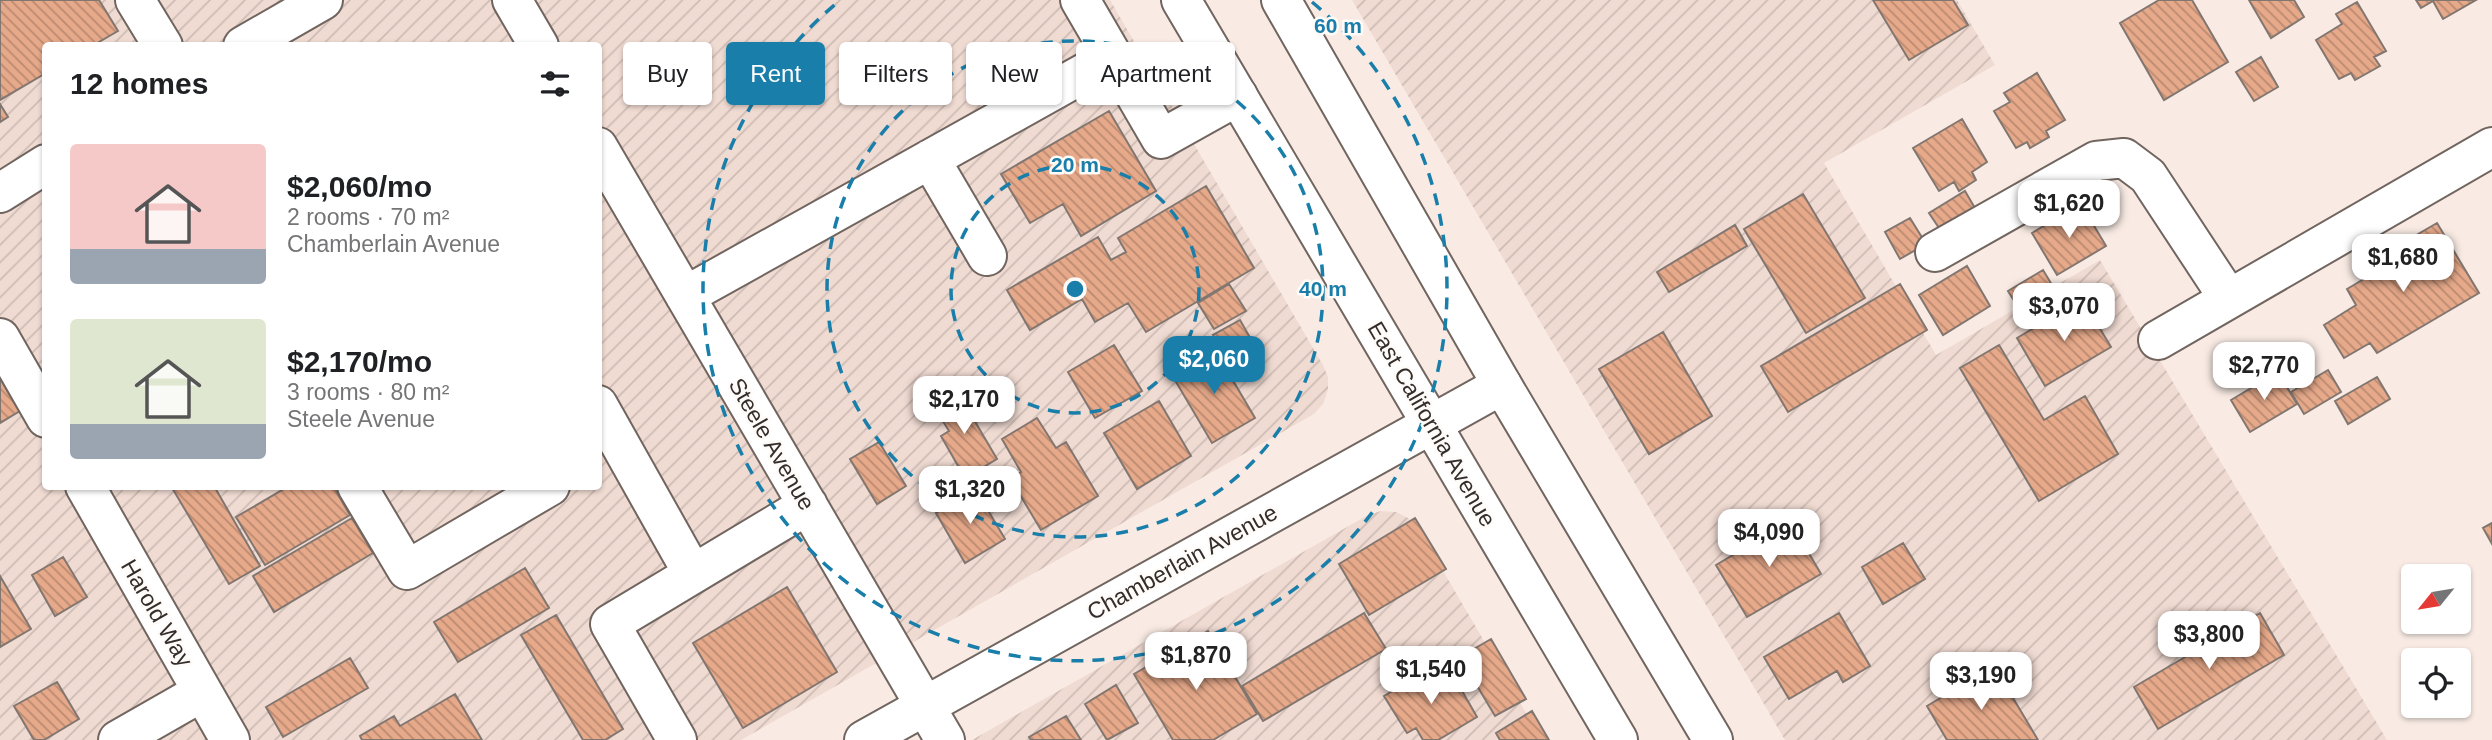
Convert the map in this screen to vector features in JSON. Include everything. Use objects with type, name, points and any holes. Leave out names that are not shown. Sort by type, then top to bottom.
[{"type":"street","points":[[135,0],[161,42]]},
{"type":"street","points":[[250,42],[323,0]]},
{"type":"street","points":[[512,0],[537,42]]},
{"type":"street","points":[[1080,0],[1104,42]]},
{"type":"street","name":"East California Avenue","points":[[1181,0],[1618,740]]},
{"type":"street","points":[[1281,0],[1502,384],[1713,740]]},
{"type":"street","points":[[685,296],[1076,78]]},
{"type":"street","points":[[1141,105],[1161,139],[1222,105]]},
{"type":"street","points":[[2158,340],[2492,147]]},
{"type":"street","name":"Steele Avenue","points":[[602,154],[945,740]]},
{"type":"street","points":[[1935,252],[2096,161],[2124,158],[2148,176],[2228,299]]},
{"type":"street","points":[[930,159],[987,256]]},
{"type":"street","points":[[0,193],[42,167]]},
{"type":"street","points":[[0,338],[42,411]]},
{"type":"street","name":"Chamberlain Avenue","points":[[864,740],[1502,384]]},
{"type":"street","points":[[602,420],[610,451],[694,574]]},
{"type":"street","name":"Harold Way","points":[[87,490],[230,740]]},
{"type":"street","points":[[359,490],[408,570],[543,490]]},
{"type":"street","points":[[677,740],[610,624],[808,505]]},
{"type":"street","points":[[118,740],[202,692]]},
{"type":"shaded area","points":[[0,0],[1110,0],[1135,42],[1076,42],[1076,105],[1171,105],[1323,365],[1328,377],[1328,390],[1323,404],[1314,414],[741,740],[0,740]]},
{"type":"shaded area","points":[[1352,0],[1957,0],[1995,65],[1824,163],[1936,355],[2100,260],[2387,740],[1785,740]]},
{"type":"shaded area","points":[[1381,511],[1396,512],[1408,518],[1418,528],[1542,740],[972,740],[1368,515]]},
{"type":"building","points":[[0,0],[99,0],[118,31],[99,42],[42,42],[42,75],[0,100]]},
{"type":"building","points":[[1873,0],[1953,0],[1968,25],[1909,60]]},
{"type":"building","points":[[2159,0],[2192,0],[2228,62],[2164,100],[2120,23]]},
{"type":"building","points":[[2249,0],[2294,0],[2304,17],[2271,38]]},
{"type":"building","points":[[2416,0],[2476,0],[2443,19],[2433,1],[2421,8]]},
{"type":"building","points":[[2357,2],[2386,51],[2374,57],[2380,66],[2355,80],[2351,73],[2339,79],[2316,40],[2342,24],[2336,14]]},
{"type":"building","points":[[2261,57],[2278,87],[2254,101],[2236,72]]},
{"type":"building","points":[[2037,73],[2065,120],[2046,131],[2049,137],[2030,148],[2027,142],[2016,148],[1994,111],[2010,102],[2004,93]]},
{"type":"building","points":[[0,104],[8,117],[0,122]]},
{"type":"building","points":[[1109,111],[1156,191],[1081,236],[1063,204],[1030,223],[1001,174]]},
{"type":"building","points":[[1962,119],[1987,162],[1972,172],[1976,180],[1959,191],[1954,182],[1939,191],[1913,148]]},
{"type":"building","points":[[1206,186],[1254,268],[1146,332],[1128,303],[1095,322],[1082,299],[1030,330],[1007,290],[1098,237],[1111,260],[1126,252],[1118,238]]},
{"type":"building","points":[[1965,191],[1976,210],[1941,231],[1929,213]]},
{"type":"building","points":[[1803,194],[1865,298],[1806,333],[1744,229]]},
{"type":"building","points":[[2081,204],[2106,246],[2057,275],[2032,233]]},
{"type":"building","points":[[1910,218],[1926,244],[1900,259],[1885,232]]},
{"type":"building","points":[[2437,223],[2479,293],[2377,353],[2370,343],[2344,358],[2324,325],[2356,305],[2347,289],[2389,264],[2384,254]]},
{"type":"building","points":[[1735,225],[1747,246],[1669,292],[1657,272]]},
{"type":"building","points":[[1967,266],[1990,306],[1943,335],[1919,295]]},
{"type":"building","points":[[2043,270],[2058,295],[2023,315],[2008,291]]},
{"type":"building","points":[[1229,284],[1246,311],[1214,329],[1198,303]]},
{"type":"building","points":[[1900,284],[1927,330],[1788,412],[1761,366]]},
{"type":"building","points":[[2082,299],[2111,347],[2045,386],[2017,338]]},
{"type":"building","points":[[1240,320],[1256,348],[1229,363],[1213,335]]},
{"type":"building","points":[[1663,332],[1712,416],[1649,454],[1599,369]]},
{"type":"building","points":[[1114,345],[1142,391],[1095,418],[1068,372]]},
{"type":"building","points":[[1999,345],[2044,420],[2085,396],[2118,454],[2039,501],[1960,368]]},
{"type":"building","points":[[1215,350],[1255,418],[1212,443],[1172,375]]},
{"type":"building","points":[[2328,370],[2341,392],[2304,414],[2291,392]]},
{"type":"building","points":[[2278,372],[2297,404],[2250,432],[2231,400]]},
{"type":"building","points":[[0,377],[20,411],[0,423]]},
{"type":"building","points":[[2377,377],[2390,399],[2348,424],[2335,401]]},
{"type":"building","points":[[957,391],[997,459],[965,478],[941,436],[949,431],[933,405]]},
{"type":"building","points":[[1159,401],[1191,456],[1137,489],[1104,433]]},
{"type":"building","points":[[1037,418],[1056,448],[1066,442],[1098,496],[1041,530],[1010,478],[1021,472],[1002,439]]},
{"type":"building","points":[[879,442],[906,486],[877,504],[850,459]]},
{"type":"building","points":[[173,490],[216,490],[260,566],[229,584]]},
{"type":"building","points":[[282,490],[335,490],[350,515],[265,565],[236,517]]},
{"type":"building","points":[[976,490],[1005,539],[965,563],[936,513]]},
{"type":"building","points":[[352,518],[373,553],[274,612],[253,576]]},
{"type":"building","points":[[1415,518],[1446,569],[1369,615],[1339,564]]},
{"type":"building","points":[[1790,521],[1821,574],[1747,617],[1716,565]]},
{"type":"building","points":[[2492,523],[2492,544],[2483,528]]},
{"type":"building","points":[[1903,543],[1925,579],[1883,604],[1862,567]]},
{"type":"building","points":[[63,557],[87,597],[55,616],[32,575]]},
{"type":"building","points":[[525,568],[549,608],[458,662],[434,622]]},
{"type":"building","points":[[0,576],[31,629],[0,647]]},
{"type":"building","points":[[787,587],[837,672],[743,728],[693,643]]},
{"type":"building","points":[[1364,613],[1386,649],[1263,721],[1242,686]]},
{"type":"building","points":[[1839,613],[1870,666],[1843,682],[1837,671],[1789,699],[1764,657]]},
{"type":"building","points":[[2260,613],[2284,655],[2158,729],[2134,687]]},
{"type":"building","points":[[556,615],[623,729],[605,740],[583,740],[521,635]]},
{"type":"building","points":[[1208,631],[1257,714],[1213,740],[1173,740],[1134,674]]},
{"type":"building","points":[[1491,639],[1526,699],[1495,716],[1460,657]]},
{"type":"building","points":[[350,658],[368,688],[283,737],[266,707]]},
{"type":"building","points":[[1994,666],[2038,740],[1947,740],[1927,706]]},
{"type":"building","points":[[1450,670],[1477,717],[1438,740],[1423,740],[1416,728],[1407,733],[1384,696],[1421,674],[1427,684]]},
{"type":"building","points":[[57,682],[79,719],[44,740],[34,740],[14,706]]},
{"type":"building","points":[[1116,685],[1138,723],[1107,740],[1085,704]]},
{"type":"building","points":[[455,694],[482,740],[362,740],[360,736],[394,716],[400,726]]},
{"type":"building","points":[[1532,711],[1549,740],[1500,740],[1496,733]]},
{"type":"building","points":[[1066,716],[1081,740],[1031,740],[1029,737]]}]
